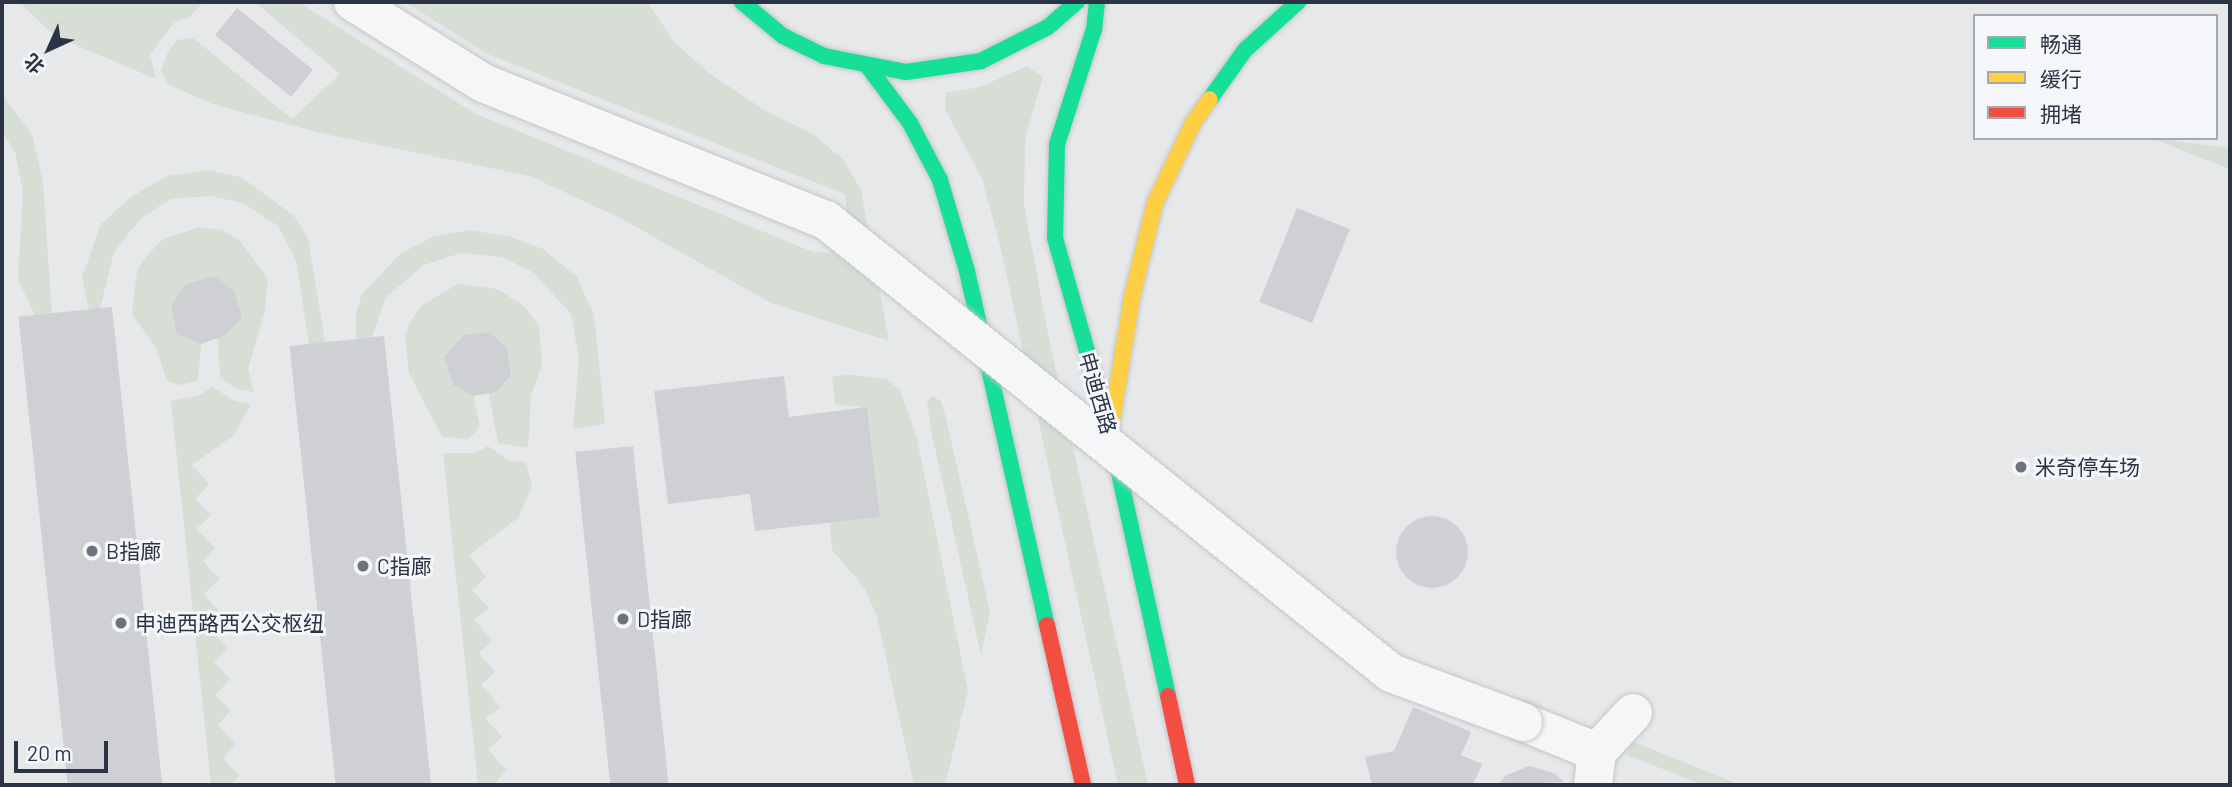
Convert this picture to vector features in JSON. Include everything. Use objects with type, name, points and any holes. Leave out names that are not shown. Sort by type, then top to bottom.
[{"type":"main road","points":[[742,2],[783,36],[824,56],[869,68],[918,71],[981,61],[1048,27],[1077,2]]},
{"type":"main road","name":"申迪西路","points":[[1097,2],[1094,29],[1057,144],[1053,187],[1055,238],[1110,432],[1187,785]]},
{"type":"main road","points":[[1110,432],[1132,297],[1155,204],[1192,123],[1245,50],[1298,2]]},
{"type":"main road","points":[[869,68],[910,123],[940,180],[967,271],[1083,785]]},
{"type":"street","points":[[353,2],[483,83],[826,220],[1391,673],[1522,722],[1595,768],[1633,713]]},
{"type":"shaded area","points":[[19,2],[203,2],[190,17],[175,22],[150,55],[156,79],[55,36]]},
{"type":"shaded area","points":[[255,2],[298,2],[476,114],[813,252],[829,253],[838,244],[847,218],[845,194],[487,54],[405,2],[647,2],[676,44],[709,73],[764,110],[811,133],[843,159],[861,190],[889,341],[771,303],[622,219],[530,176],[325,134],[212,104],[168,84],[161,70],[168,52],[177,40],[193,38],[292,119],[340,74]]},
{"type":"shaded area","points":[[1027,66],[1043,77],[1025,139],[1024,205],[1049,339],[1148,785],[1118,785],[1000,245],[982,179],[945,109],[946,93],[980,87]]},
{"type":"shaded area","points":[[2,94],[32,134],[43,182],[52,314],[35,316],[18,279],[23,192],[15,152],[2,131]]},
{"type":"shaded area","points":[[2156,140],[2230,148],[2230,169]]},
{"type":"shaded area","points":[[207,170],[241,177],[294,216],[308,238],[325,342],[309,344],[296,260],[278,226],[243,203],[211,196],[171,199],[141,218],[114,252],[100,309],[89,310],[82,277],[101,224],[131,197],[167,176]]},
{"type":"shaded area","points":[[200,227],[222,230],[239,240],[268,279],[265,310],[248,369],[254,392],[236,389],[220,377],[214,276],[186,284],[171,305],[201,344],[198,381],[180,385],[167,381],[156,348],[132,314],[137,271],[146,257],[163,239]]},
{"type":"shaded area","points":[[469,230],[511,237],[543,249],[577,277],[594,315],[605,424],[573,429],[579,358],[571,314],[534,273],[502,257],[461,253],[424,265],[386,297],[372,337],[356,339],[356,313],[362,294],[400,254],[432,237]]},
{"type":"shaded area","points":[[458,284],[497,289],[523,305],[539,326],[542,365],[531,396],[528,448],[498,443],[489,393],[498,392],[511,375],[507,348],[488,332],[464,336],[444,355],[453,385],[473,396],[480,427],[468,439],[442,437],[409,373],[405,337],[410,322],[421,306]]},
{"type":"shaded area","points":[[853,375],[887,379],[900,390],[917,439],[968,691],[945,785],[914,785],[877,617],[866,590],[832,550],[830,523],[880,516],[867,408],[835,404],[832,376]]},
{"type":"shaded area","points":[[212,386],[234,401],[251,404],[234,435],[192,465],[209,484],[195,499],[211,515],[196,529],[215,548],[203,561],[219,579],[204,594],[222,615],[209,628],[228,648],[214,662],[230,679],[215,695],[231,710],[218,725],[236,744],[223,758],[239,776],[230,785],[211,785],[171,401],[199,396]]},
{"type":"shaded area","points":[[932,396],[941,401],[946,418],[990,612],[981,655],[932,435],[927,401]]},
{"type":"shaded area","points":[[488,446],[510,461],[526,462],[532,485],[519,517],[469,555],[486,577],[472,590],[489,608],[474,619],[492,641],[479,653],[495,672],[481,685],[501,707],[485,718],[502,737],[488,749],[506,770],[494,785],[478,785],[443,453],[476,453]]},
{"type":"shaded area","points":[[1632,741],[1740,785],[1703,785],[1627,755]]},
{"type":"building","points":[[237,8],[313,70],[291,97],[215,35]]},
{"type":"building","points":[[1297,208],[1350,229],[1312,323],[1259,302]]},
{"type":"building","points":[[214,276],[234,291],[242,318],[224,336],[201,344],[177,334],[171,305],[186,284]]},
{"type":"building","name":"B指廊","points":[[112,307],[162,785],[68,785],[19,317]]},
{"type":"building","points":[[489,332],[507,348],[511,375],[497,392],[473,396],[453,385],[444,356],[464,335]]},
{"type":"building","name":"C指廊","points":[[384,336],[431,785],[336,785],[290,346]]},
{"type":"building","points":[[784,376],[789,417],[867,407],[880,517],[755,531],[750,494],[668,504],[654,391]]},
{"type":"building","name":"D指廊","points":[[633,446],[669,785],[610,785],[575,452]]},
{"type":"building","points":[[1432,516],[1446,519],[1458,526],[1465,538],[1468,552],[1465,566],[1458,578],[1446,585],[1432,588],[1418,585],[1406,578],[1399,566],[1396,552],[1399,538],[1406,526],[1418,519]]},
{"type":"building","points":[[1413,707],[1471,732],[1461,755],[1482,764],[1473,785],[1372,785],[1365,757],[1394,751]]},
{"type":"building","points":[[1529,766],[1554,773],[1564,782],[1498,785],[1505,776]]},
{"type":"traffic: fast","points":[[742,2],[783,36],[824,56],[906,72],[981,61],[1048,27],[1077,2]]},
{"type":"traffic: fast","points":[[1097,2],[1094,29],[1057,144],[1055,238],[1110,432],[1168,696]]},
{"type":"traffic: fast","points":[[1210,99],[1245,50],[1298,2]]},
{"type":"traffic: fast","points":[[869,68],[910,123],[940,180],[967,271],[1047,625]]},
{"type":"traffic: slow","points":[[1110,432],[1132,297],[1155,203],[1193,123],[1210,99]]},
{"type":"traffic: jam","points":[[1047,625],[1083,785]]},
{"type":"traffic: jam","points":[[1168,696],[1187,785]]},
{"type":"place","name":"米奇停车场","points":[[2021,467]]},
{"type":"place","name":"B指廊","points":[[92,551]]},
{"type":"place","name":"C指廊","points":[[363,566]]},
{"type":"place","name":"D指廊","points":[[623,619]]},
{"type":"place","name":"申迪西路西公交枢纽","points":[[121,623]]}]
